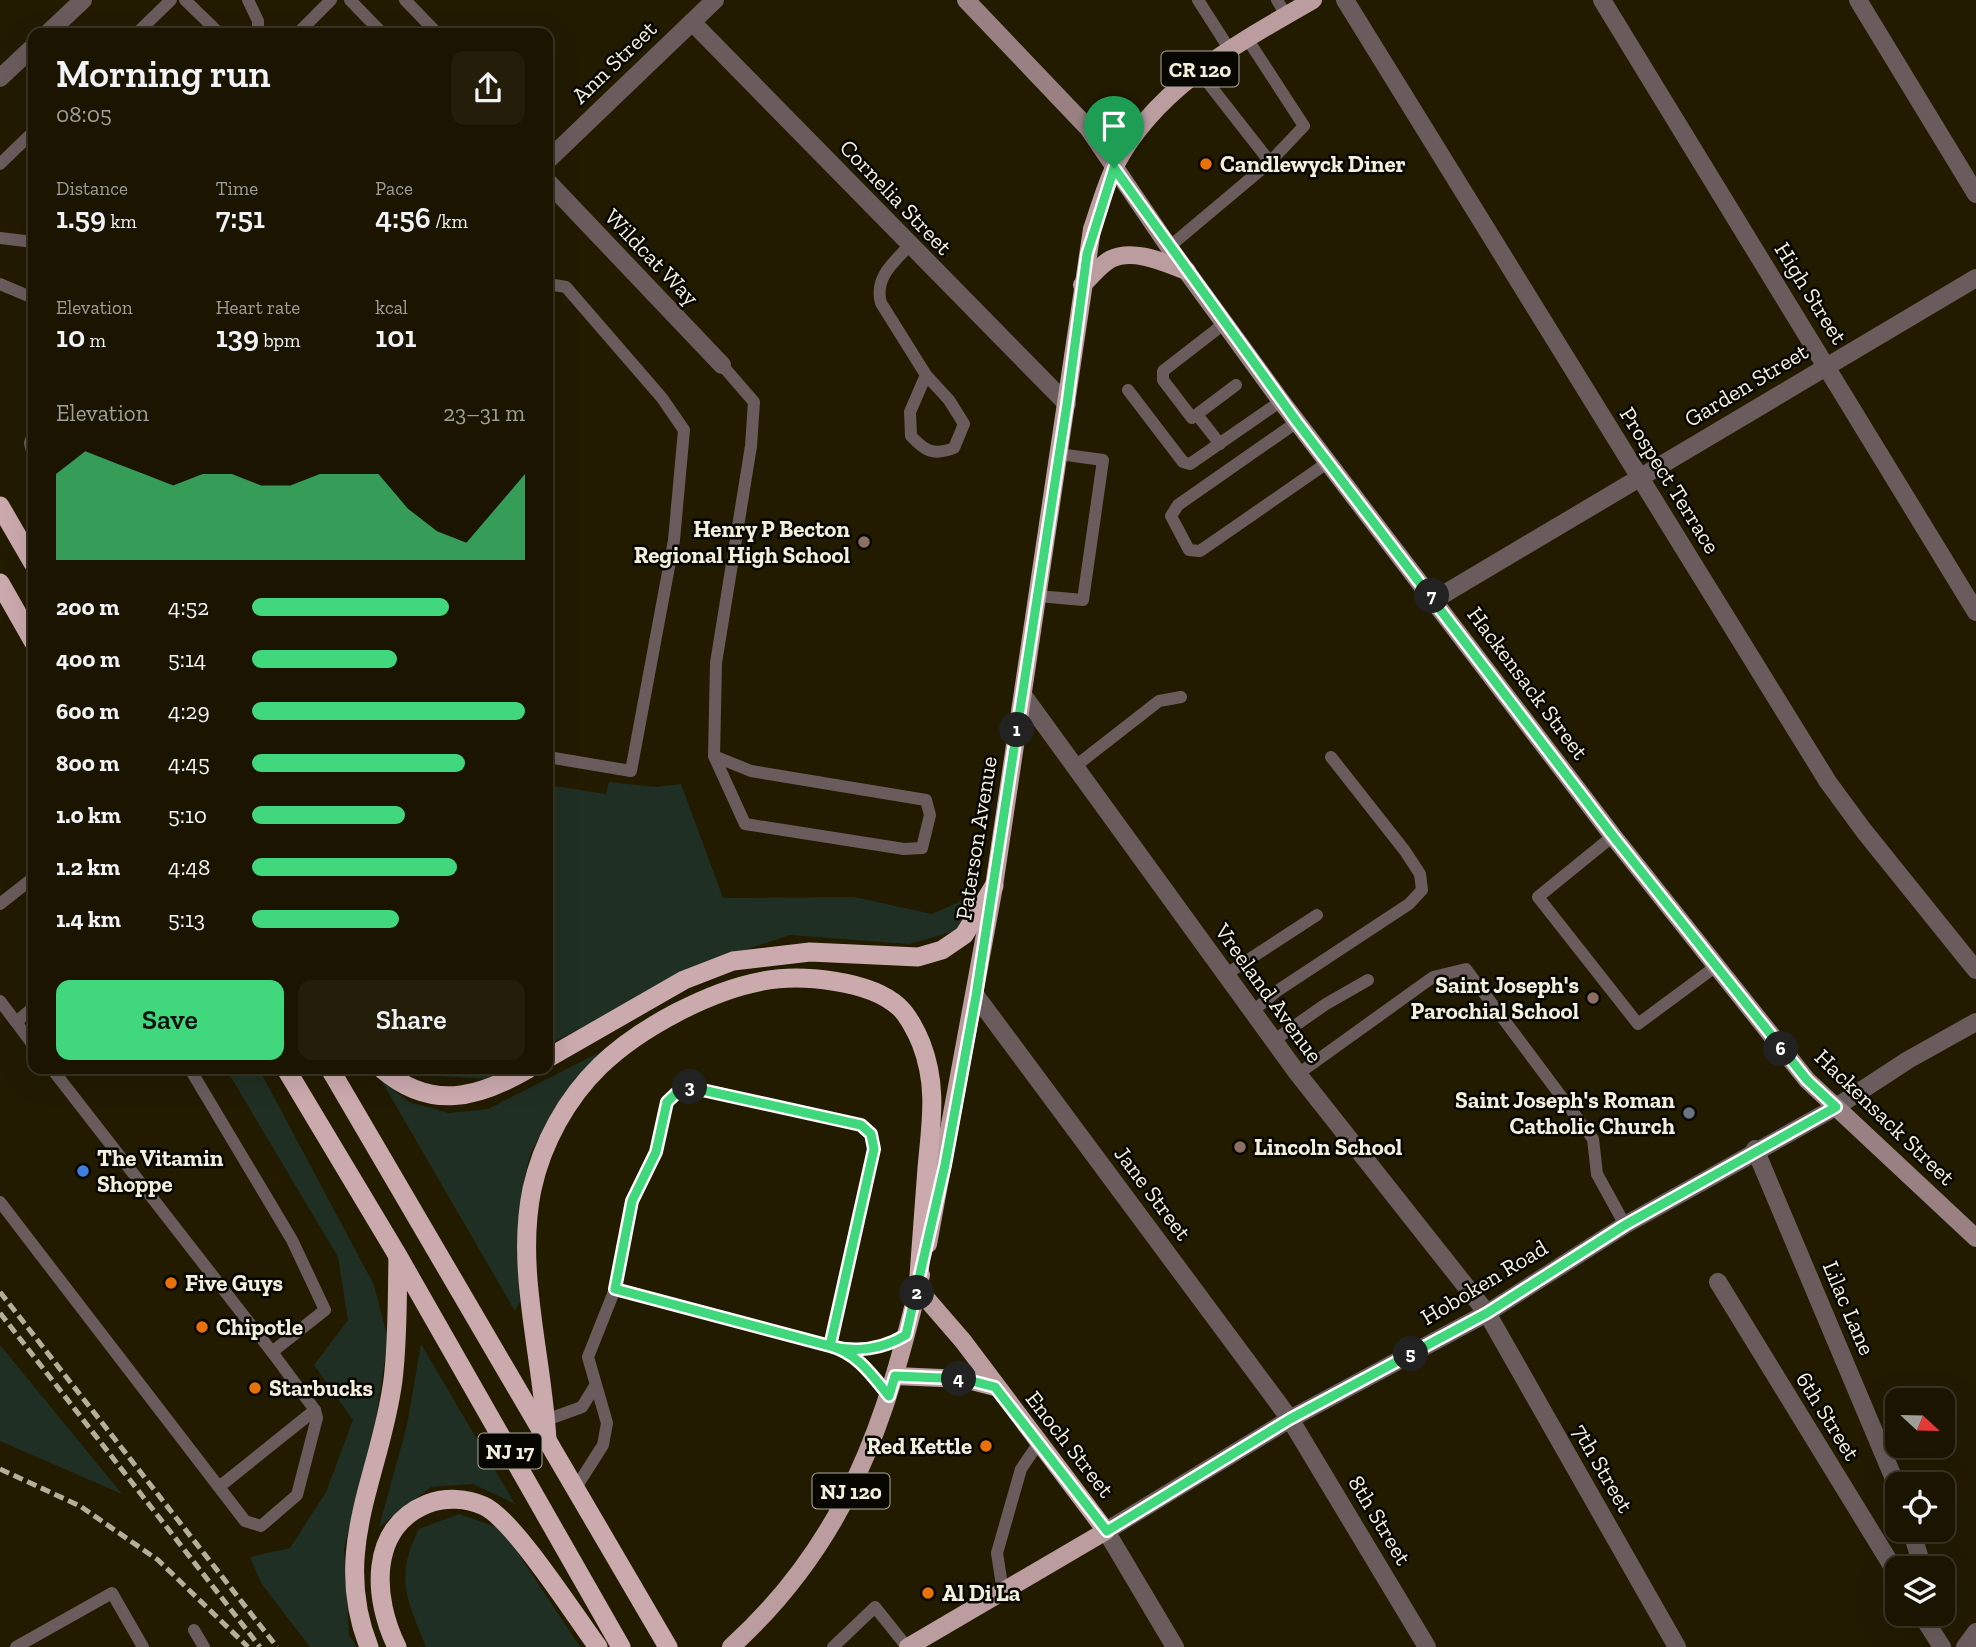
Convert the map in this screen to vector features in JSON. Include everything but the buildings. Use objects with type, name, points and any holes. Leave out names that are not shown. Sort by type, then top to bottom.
[{"type":"highway","points":[[0,506],[28,554]]},
{"type":"highway","points":[[0,583],[28,632]]},
{"type":"highway","points":[[553,1055],[684,980],[733,961],[810,952],[918,957],[942,950],[964,935],[994,886]]},
{"type":"highway","points":[[547,1441],[526,1236],[532,1188],[549,1137],[572,1099],[601,1065],[641,1034],[705,998],[763,981],[820,979],[861,987],[899,1007],[920,1040],[928,1062],[934,1108],[918,1289]]},
{"type":"highway","name":"NJ 17","points":[[289,1074],[398,1256],[621,1647]]},
{"type":"highway","name":"NJ 17","points":[[333,1074],[668,1647]]},
{"type":"highway","points":[[391,1074],[422,1092],[454,1097],[486,1091],[518,1074]]},
{"type":"highway","points":[[369,1647],[355,1588],[354,1548],[393,1381],[398,1256]]},
{"type":"highway","points":[[397,1647],[380,1593],[383,1553],[396,1526],[406,1516],[432,1502],[446,1500],[472,1502],[505,1521],[598,1647]]},
{"type":"main road","name":"Hackensack Street","points":[[966,0],[1088,128],[1169,247],[1281,401],[1613,836],[1807,1080],[1976,1238]]},
{"type":"main road","name":"Paterson Avenue","points":[[732,1647],[779,1599],[830,1528],[860,1475],[889,1396],[918,1289],[976,996],[1092,229],[1114,168],[1157,107],[1199,70],[1248,40],[1281,8],[1313,0]]},
{"type":"main road","points":[[1082,285],[1111,259],[1143,257],[1187,271]]},
{"type":"main road","name":"Enoch Street","points":[[918,1289],[962,1341],[1107,1531]]},
{"type":"main road","name":"Enoch Street","points":[[895,1376],[964,1379],[995,1387]]},
{"type":"main road","name":"Hoboken Road","points":[[914,1645],[1107,1531]]},
{"type":"street","points":[[53,28],[83,0]]},
{"type":"street","name":"Ann Street","points":[[553,151],[715,0]]},
{"type":"street","name":"Prospect Terrace","points":[[1345,0],[1828,782],[1976,970]]},
{"type":"street","name":"High Street","points":[[1602,0],[1976,612]]},
{"type":"street","points":[[1858,0],[1976,194]]},
{"type":"street","name":"Cornelia Street","points":[[692,22],[1067,404]]},
{"type":"street","points":[[0,78],[28,52]]},
{"type":"street","name":"Wildcat Way","points":[[553,187],[722,365]]},
{"type":"street","name":"Garden Street","points":[[1434,600],[1976,278]]},
{"type":"street","name":"Vreeland Avenue","points":[[1023,695],[1073,768],[1273,1041],[1487,1313]]},
{"type":"street","name":"Jane Street","points":[[976,996],[1290,1419]]},
{"type":"street","name":"Hoboken Road","points":[[1107,1531],[1290,1419],[1487,1313],[1625,1225],[1755,1149],[1836,1107],[1908,1060],[1976,1022]]},
{"type":"street","name":"Lilac Lane","points":[[1755,1149],[1891,1472]]},
{"type":"street","name":"6th Street","points":[[1718,1282],[1886,1556]]},
{"type":"street","name":"7th Street","points":[[1487,1313],[1676,1647]]},
{"type":"street","name":"8th Street","points":[[1290,1419],[1427,1647]]},
{"type":"street","points":[[1107,1531],[1175,1647]]},
{"type":"street","points":[[1929,1626],[1942,1647]]},
{"type":"street","points":[[1941,1626],[1947,1647]]},
{"type":"street","points":[[1965,1647],[1976,1632]]},
{"type":"lane","points":[[142,28],[171,0]]},
{"type":"lane","points":[[186,0],[214,28]]},
{"type":"lane","points":[[248,0],[258,21],[258,28]]},
{"type":"lane","points":[[303,28],[331,0]]},
{"type":"lane","points":[[350,0],[377,28]]},
{"type":"lane","points":[[405,0],[432,28]]},
{"type":"lane","points":[[1198,0],[1230,50]]},
{"type":"lane","points":[[1169,247],[1270,162],[1304,126],[1248,40]]},
{"type":"lane","points":[[1199,70],[1270,162]]},
{"type":"lane","points":[[0,164],[28,137]]},
{"type":"lane","points":[[0,238],[28,241]]},
{"type":"lane","points":[[909,246],[883,275],[877,291],[881,303],[926,375],[949,400],[964,424],[954,448],[938,454],[924,450],[911,436],[910,412],[926,375]]},
{"type":"lane","points":[[0,284],[28,296]]},
{"type":"lane","points":[[553,285],[566,287],[662,398],[684,430],[674,540],[631,771],[553,758]]},
{"type":"lane","points":[[1225,323],[1163,371],[1164,380],[1192,418],[1236,385]]},
{"type":"lane","points":[[714,756],[751,771],[926,800],[930,815],[922,848],[904,849],[744,824],[714,756],[716,663],[751,446],[754,402],[722,365]]},
{"type":"lane","points":[[1128,390],[1183,462],[1190,464],[1281,401]]},
{"type":"lane","points":[[1198,416],[1220,444]]},
{"type":"lane","points":[[1297,422],[1178,505],[1171,516],[1172,523],[1189,550],[1200,551],[1328,463]]},
{"type":"lane","points":[[1038,596],[1083,600],[1102,460],[1059,453]]},
{"type":"lane","points":[[1073,768],[1159,701],[1181,697]]},
{"type":"lane","points":[[1252,1012],[1277,990],[1399,911],[1422,891],[1420,874],[1405,850],[1331,757]]},
{"type":"lane","points":[[1613,836],[1538,897],[1638,1024],[1715,967]]},
{"type":"lane","points":[[0,904],[28,882]]},
{"type":"lane","points":[[1225,975],[1317,915]]},
{"type":"lane","points":[[1298,1074],[1433,977],[1466,969],[1593,1139],[1597,1174],[1625,1225]]},
{"type":"lane","points":[[1273,1041],[1368,979]]},
{"type":"lane","points":[[0,1001],[28,1038]]},
{"type":"lane","points":[[0,1027],[28,1011]]},
{"type":"lane","points":[[0,1202],[251,1525],[261,1526],[290,1504],[297,1495],[313,1437],[315,1410],[56,1074]]},
{"type":"lane","points":[[193,1074],[292,1240],[325,1310],[272,1352]]},
{"type":"lane","points":[[575,1489],[603,1445],[607,1423],[588,1357],[615,1289],[632,1201],[656,1152],[667,1102],[684,1086],[861,1125],[871,1134],[874,1149],[830,1346]]},
{"type":"lane","points":[[615,1289],[845,1350],[888,1346],[906,1335]]},
{"type":"lane","points":[[845,1350],[889,1396]]},
{"type":"lane","points":[[546,1420],[582,1408],[595,1386]]},
{"type":"lane","points":[[219,1487],[315,1410]]},
{"type":"lane","points":[[1003,1592],[997,1553],[1021,1469],[1038,1444]]},
{"type":"lane","points":[[16,1647],[112,1593],[143,1647]]},
{"type":"lane","points":[[833,1647],[875,1607],[914,1645]]},
{"type":"lane","points":[[194,1630],[204,1647]]},
{"type":"green space","points":[[609,782],[656,787],[681,784],[723,898],[854,897],[932,914],[975,895],[955,931],[909,944],[790,935],[705,963],[553,1042],[553,786],[606,794]]},
{"type":"green space","points":[[606,1049],[552,1118],[529,1159],[520,1212],[520,1302],[515,1311],[381,1080],[409,1102],[449,1113],[488,1109]]},
{"type":"green space","points":[[229,1074],[262,1074],[374,1285],[388,1339],[376,1417],[344,1549],[349,1635],[357,1647],[310,1647],[261,1583],[250,1557],[290,1548],[326,1492],[353,1420],[314,1365],[348,1320],[338,1257]]},
{"type":"green space","points":[[422,1074],[496,1074],[487,1079]]},
{"type":"green space","points":[[421,1344],[515,1504],[473,1484],[431,1487],[379,1527],[407,1425]]},
{"type":"green space","points":[[0,1345],[122,1494],[0,1441]]},
{"type":"green space","points":[[459,1514],[502,1529],[580,1647],[426,1647],[406,1588],[407,1561],[419,1529]]},
{"type":"railway","points":[[0,1292],[277,1647]]},
{"type":"railway","points":[[0,1313],[260,1647]]},
{"type":"railway","points":[[0,1469],[80,1506],[158,1560],[248,1647]]},
{"type":"place","name":"Candlewyck Diner","points":[[1206,164]]},
{"type":"place","name":"Henry P Becton Regional High School","points":[[864,542]]},
{"type":"place","name":"Saint Joseph's Parochial School","points":[[1593,998]]},
{"type":"place","name":"Saint Joseph's Roman Catholic Church","points":[[1689,1113]]},
{"type":"place","name":"Lincoln School","points":[[1240,1147]]},
{"type":"place","name":"The Vitamin Shoppe","points":[[83,1171]]},
{"type":"place","name":"Five Guys","points":[[171,1283]]},
{"type":"place","name":"Chipotle","points":[[202,1327]]},
{"type":"place","name":"Starbucks","points":[[255,1388]]},
{"type":"place","name":"Red Kettle","points":[[986,1446]]},
{"type":"place","name":"Al Di La","points":[[928,1593]]},
{"type":"route","points":[[1114,168],[1092,229],[1087,254],[1067,404],[976,996],[945,1165],[906,1335],[888,1346],[845,1350],[615,1289],[632,1201],[656,1152],[667,1102],[684,1086],[861,1125],[871,1134],[874,1149],[830,1346],[845,1350],[889,1396],[895,1376],[964,1379],[995,1387],[1107,1531],[1290,1419],[1487,1313],[1625,1225],[1755,1149],[1836,1107],[1807,1080],[1613,836],[1281,401],[1114,168]]}]
